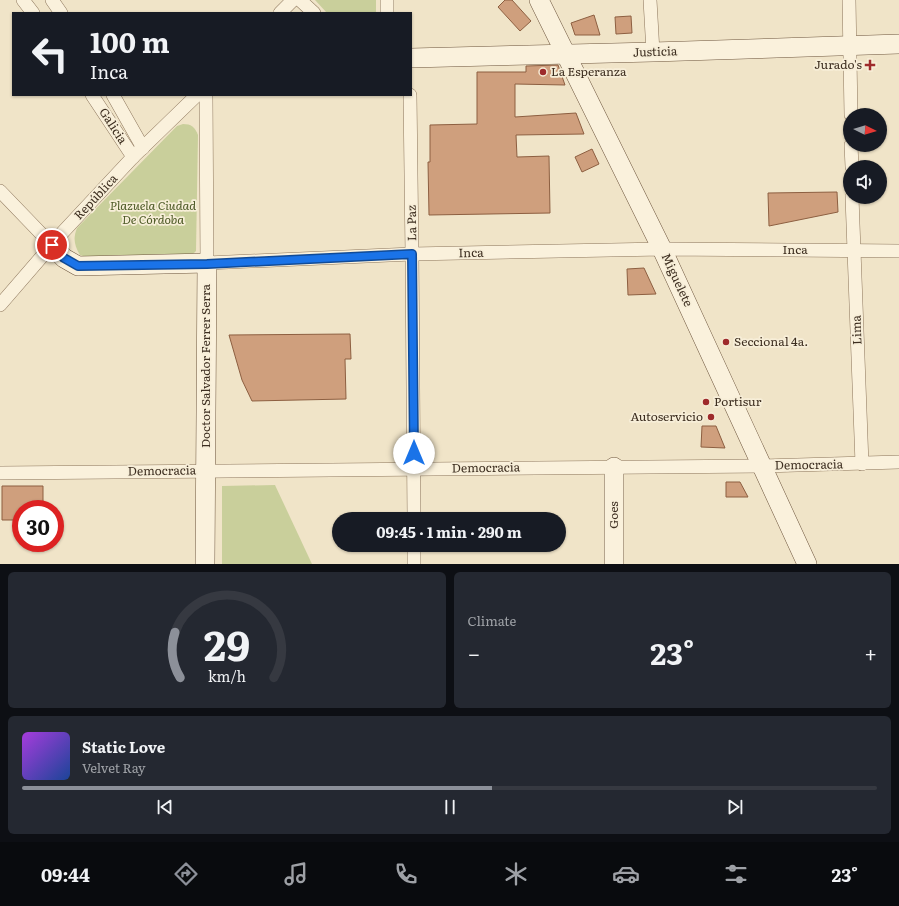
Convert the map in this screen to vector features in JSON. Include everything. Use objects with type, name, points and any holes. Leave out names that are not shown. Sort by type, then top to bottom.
[{"type":"street","points":[[23,0],[32,12]]},
{"type":"street","points":[[52,0],[60,12]]},
{"type":"street","points":[[281,12],[293,0]]},
{"type":"street","points":[[300,0],[313,12]]},
{"type":"street","points":[[387,0],[387,12]]},
{"type":"street","name":"Miguelete","points":[[539,0],[662,249],[807,564]]},
{"type":"street","points":[[650,0],[653,52]]},
{"type":"street","points":[[849,0],[851,108]]},
{"type":"street","name":"Justicia","points":[[412,58],[899,44]]},
{"type":"street","name":"Galicia","points":[[93,96],[133,157]]},
{"type":"street","name":"Galicia","points":[[114,96],[143,148]]},
{"type":"street","name":"República","points":[[0,305],[52,245],[133,157],[196,96]]},
{"type":"street","name":"Doctor Salvador Ferrer Serra","points":[[205,564],[207,264],[206,96]]},
{"type":"street","name":"La Paz","points":[[410,96],[414,512]]},
{"type":"street","points":[[0,191],[52,245]]},
{"type":"street","name":"Lima","points":[[852,204],[862,464]]},
{"type":"street","name":"Inca","points":[[52,245],[64,258],[78,266],[207,264],[412,254],[662,249],[854,250],[899,252]]},
{"type":"street","name":"Democracia","points":[[0,473],[414,468],[763,466],[899,462]]},
{"type":"street","name":"Goes","points":[[614,467],[614,564]]},
{"type":"street","points":[[414,552],[414,564]]},
{"type":"green space","points":[[315,0],[376,0],[376,12],[326,12]]},
{"type":"green space","name":"Plazuela Ciudad De Córdoba","points":[[183,124],[192,126],[198,135],[196,251],[193,254],[89,258],[80,255],[76,248],[75,242],[77,228],[177,126]]},
{"type":"green space","points":[[275,485],[312,564],[222,564],[222,486]]},
{"type":"building","points":[[505,0],[512,0],[531,21],[520,31],[498,7]]},
{"type":"building","points":[[594,15],[600,35],[575,35],[571,23]]},
{"type":"building","points":[[631,16],[632,33],[616,34],[615,17]]},
{"type":"building","points":[[558,65],[565,85],[515,84],[515,117],[576,113],[584,134],[516,135],[517,157],[549,156],[550,213],[429,215],[428,162],[430,162],[430,125],[477,124],[477,72],[526,72],[526,66]]},
{"type":"building","points":[[592,149],[599,164],[582,172],[575,157]]},
{"type":"building","points":[[837,192],[838,212],[769,226],[768,193]]},
{"type":"building","points":[[644,268],[656,294],[628,295],[627,269]]},
{"type":"building","points":[[350,334],[351,359],[345,359],[346,399],[252,401],[242,380],[229,335]]},
{"type":"building","points":[[702,426],[716,426],[725,448],[701,447]]},
{"type":"building","points":[[726,482],[740,482],[748,497],[726,497]]},
{"type":"building","points":[[2,486],[43,486],[43,500],[12,500],[12,520],[2,520]]},
{"type":"place","name":"Jurado's","points":[[870,65]]},
{"type":"place","name":"La Esperanza","points":[[543,72]]},
{"type":"place","name":"Seccional 4a.","points":[[726,342]]},
{"type":"place","name":"Portisur","points":[[706,402]]},
{"type":"place","name":"Autoservicio","points":[[711,417]]},
{"type":"route","points":[[52,245],[64,258],[78,266],[207,264],[412,254],[414,453]]}]
